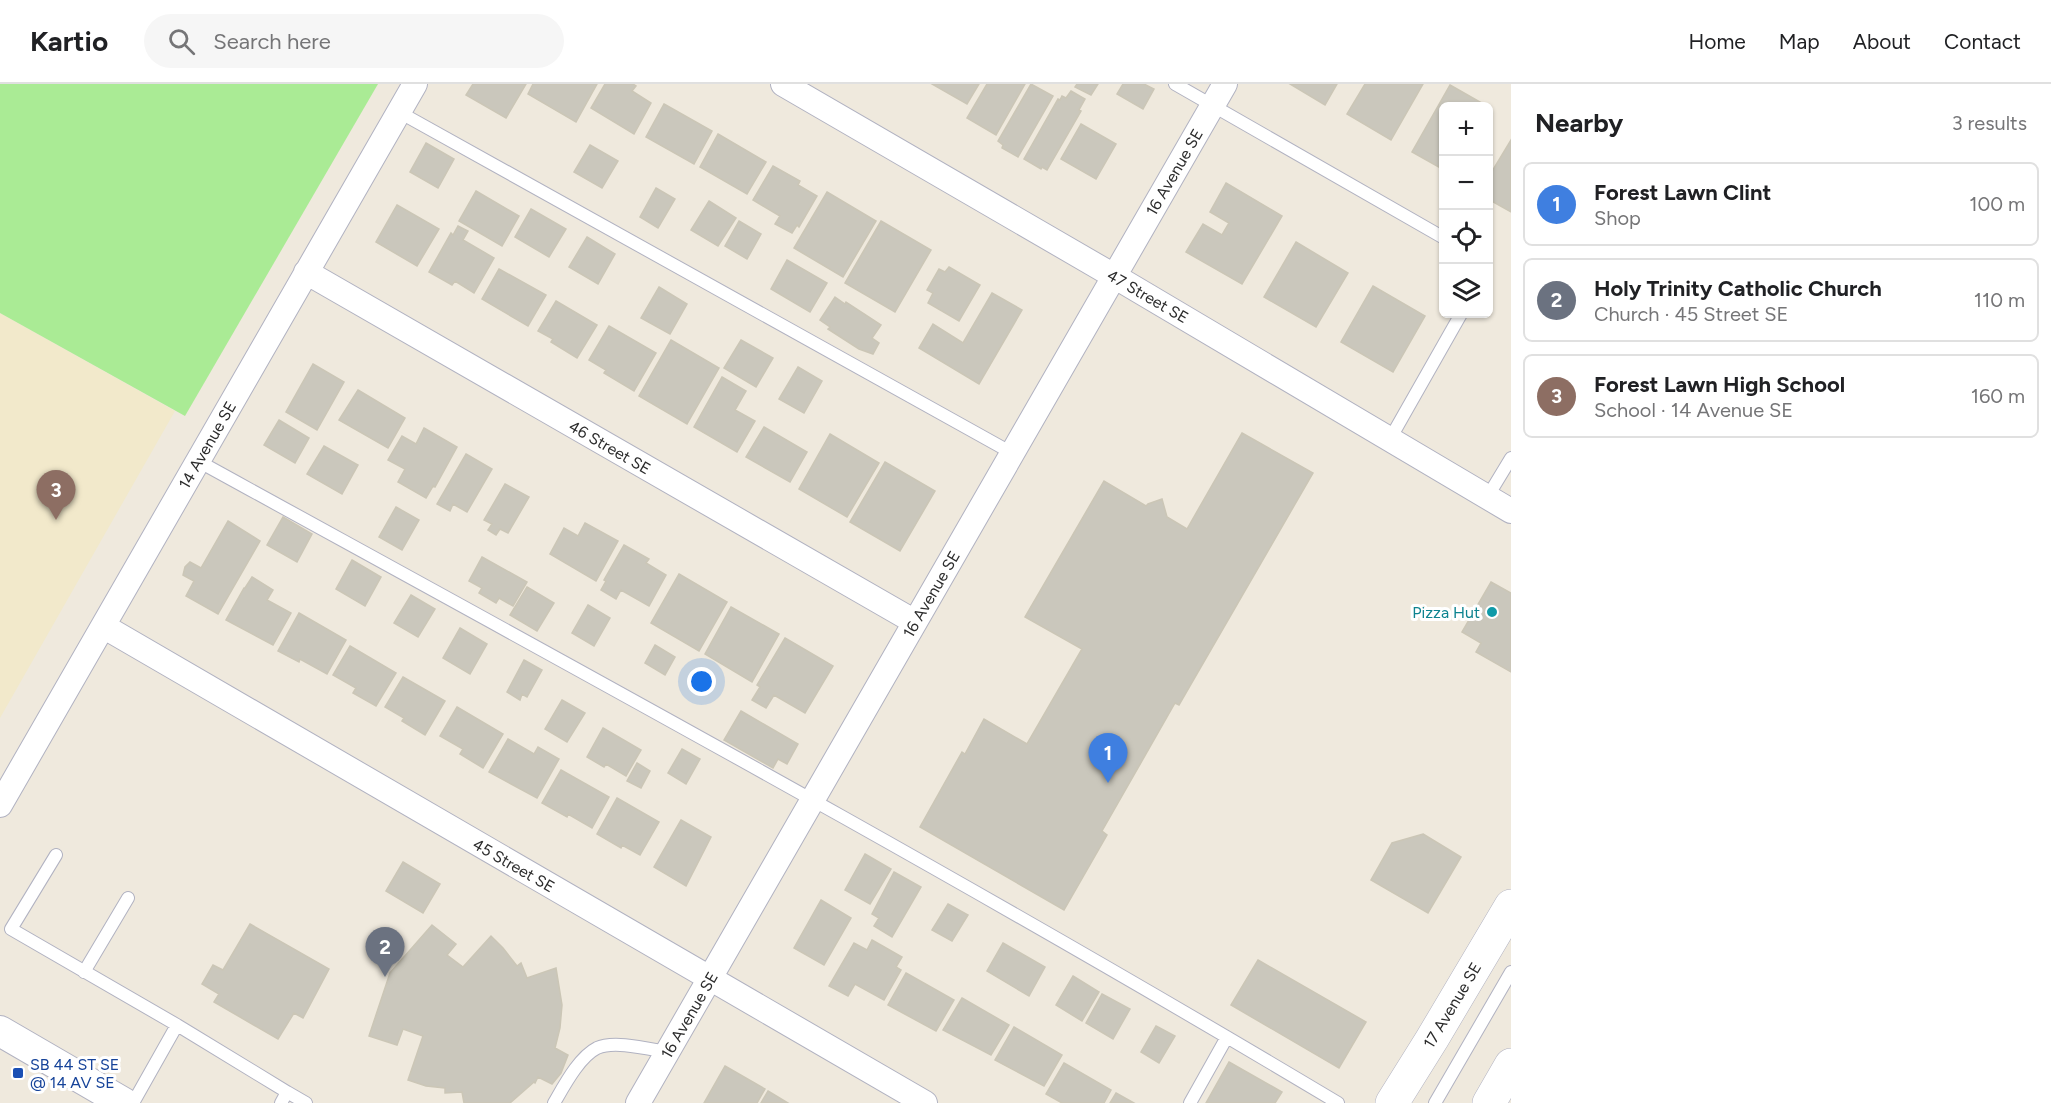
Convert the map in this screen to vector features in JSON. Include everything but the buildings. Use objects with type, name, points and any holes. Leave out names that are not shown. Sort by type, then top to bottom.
[{"type":"main road","name":"17 Avenue SE","points":[[1392,1103],[1511,906]]},
{"type":"main road","points":[[1489,1103],[1511,1065]]},
{"type":"street","name":"14 Avenue SE","points":[[0,805],[415,84]]},
{"type":"street","name":"47 Street SE","points":[[783,84],[1511,510]]},
{"type":"street","name":"16 Avenue SE","points":[[638,1103],[1225,84]]},
{"type":"street","name":"46 Street SE","points":[[306,272],[915,622]]},
{"type":"street","name":"45 Street SE","points":[[103,626],[925,1103]]},
{"type":"street","points":[[0,1031],[124,1103]]},
{"type":"lane","points":[[1175,84],[1439,236]]},
{"type":"lane","points":[[399,112],[1012,453]]},
{"type":"lane","points":[[1390,438],[1459,318]]},
{"type":"lane","points":[[1488,496],[1511,458]]},
{"type":"lane","points":[[198,461],[813,799],[1338,1103]]},
{"type":"lane","points":[[56,855],[11,929],[177,1025],[284,1098],[306,1103]]},
{"type":"lane","points":[[84,972],[128,898]]},
{"type":"lane","points":[[1435,1103],[1511,972]]},
{"type":"lane","points":[[133,1103],[177,1025]]},
{"type":"lane","points":[[1190,1103],[1227,1037]]},
{"type":"lane","points":[[554,1103],[574,1069],[597,1048],[623,1045],[667,1052]]},
{"type":"shaded area","points":[[0,313],[175,411],[0,718]]},
{"type":"green space","points":[[0,84],[378,84],[185,416],[0,313]]},
{"type":"place","name":"Forest Lawn High School","points":[[56,520]]},
{"type":"place","name":"Pizza Hut","points":[[1492,612]]},
{"type":"place","name":"Forest Lawn Clint","points":[[1108,783]]},
{"type":"place","name":"Holy Trinity Catholic Church","points":[[385,977]]},
{"type":"place","name":"SB 44 ST SE @ 14 AV SE","points":[[18,1073]]}]
